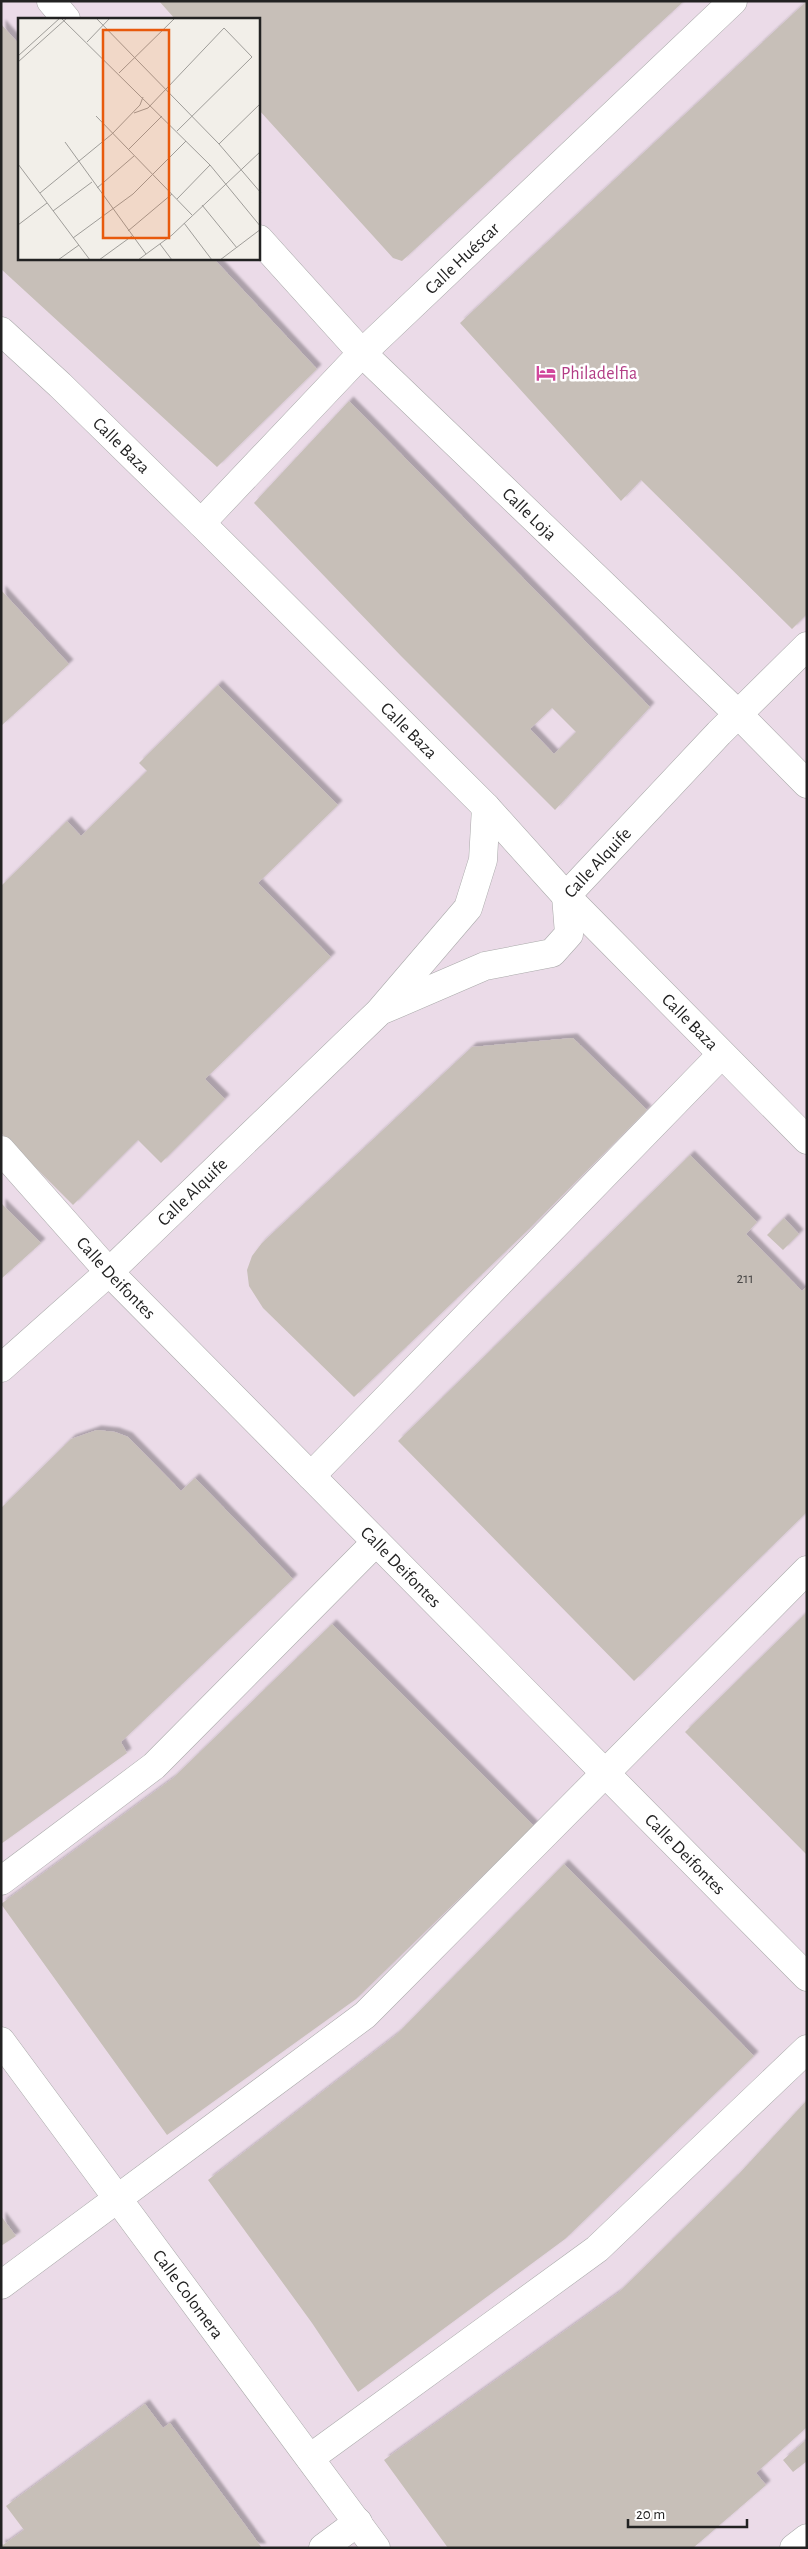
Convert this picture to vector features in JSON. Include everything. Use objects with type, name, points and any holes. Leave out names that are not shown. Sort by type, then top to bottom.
[{"type":"street","points":[[51,1],[65,18]]},
{"type":"street","name":"Calle Huéscar","points":[[201,523],[362,353],[733,1]]},
{"type":"street","name":"Calle Loja","points":[[260,240],[362,353],[738,714],[807,784]]},
{"type":"street","name":"Calle Baza","points":[[1,331],[60,385],[201,523],[486,807],[566,896],[807,1140]]},
{"type":"street","name":"Calle Alquife","points":[[379,1012],[485,966],[552,953],[569,934],[566,896],[738,714],[807,646]]},
{"type":"street","name":"Calle Alquife","points":[[1,1368],[109,1272],[379,1012],[468,908],[483,860],[486,807]]},
{"type":"street","points":[[311,1476],[721,1055]]},
{"type":"street","name":"Calle Deifontes","points":[[1,1150],[109,1272],[807,1978]]},
{"type":"street","points":[[1,1881],[154,1766],[376,1542]]},
{"type":"street","points":[[1,2285],[365,2015],[807,1570]]},
{"type":"street","name":"Calle Colomera","points":[[1,2041],[376,2548]]},
{"type":"street","points":[[310,2458],[597,2249],[807,2049]]},
{"type":"street","points":[[323,2548],[358,2522]]},
{"type":"street","points":[[794,2548],[807,2538]]},
{"type":"shaded area","points":[[1,1],[807,1],[807,2548],[1,2548]]},
{"type":"building","points":[[159,1],[684,1],[402,261],[393,258],[260,111],[260,18],[174,18]]},
{"type":"building","points":[[807,1],[807,614],[792,629],[641,480],[621,501],[460,323]]},
{"type":"building","points":[[1,24],[18,43],[18,260],[215,260],[317,369],[217,467],[1,269]]},
{"type":"building","points":[[349,401],[650,707],[555,810],[401,656],[254,503]],"holes":[[[552,708],[576,732],[554,754],[530,729]]]},
{"type":"building","points":[[1,590],[69,664],[1,726]]},
{"type":"building","points":[[218,685],[338,805],[258,883],[331,957],[205,1079],[225,1099],[161,1163],[138,1140],[73,1205],[1,1133],[1,886],[67,821],[81,836],[147,771],[139,763]]},
{"type":"building","points":[[573,1038],[647,1110],[529,1229],[354,1397],[263,1308],[249,1286],[247,1270],[252,1256],[262,1243],[472,1047]]},
{"type":"building","points":[[690,1155],[757,1222],[746,1234],[802,1291],[807,1286],[807,1512],[634,1681],[398,1441]]},
{"type":"building","points":[[1,1203],[41,1243],[1,1279]]},
{"type":"building","points":[[784,1218],[799,1234],[783,1250],[767,1235]]},
{"type":"building","points":[[97,1430],[115,1432],[128,1437],[181,1491],[195,1478],[293,1579],[121,1742],[127,1753],[1,1844],[1,1508],[71,1439]]},
{"type":"building","points":[[807,1612],[807,1855],[685,1732]]},
{"type":"building","points":[[332,1624],[534,1826],[356,1999],[167,2135],[1,1904],[172,1779]]},
{"type":"building","points":[[564,1864],[754,2056],[565,2239],[358,2392],[312,2323],[208,2180],[396,2035]]},
{"type":"building","points":[[807,2100],[807,2427],[756,2473],[766,2485],[693,2548],[448,2548],[384,2460],[618,2293],[737,2176]]},
{"type":"building","points":[[1,2216],[16,2236],[1,2246]]},
{"type":"building","points":[[145,2404],[163,2428],[170,2423],[262,2548],[1,2548],[1,2543],[3,2545],[24,2530],[6,2506]]},
{"type":"building","points":[[805,2441],[807,2461],[793,2472],[783,2460]]},
{"type":"place","name":"Philadelfia","points":[[546,373]]}]
